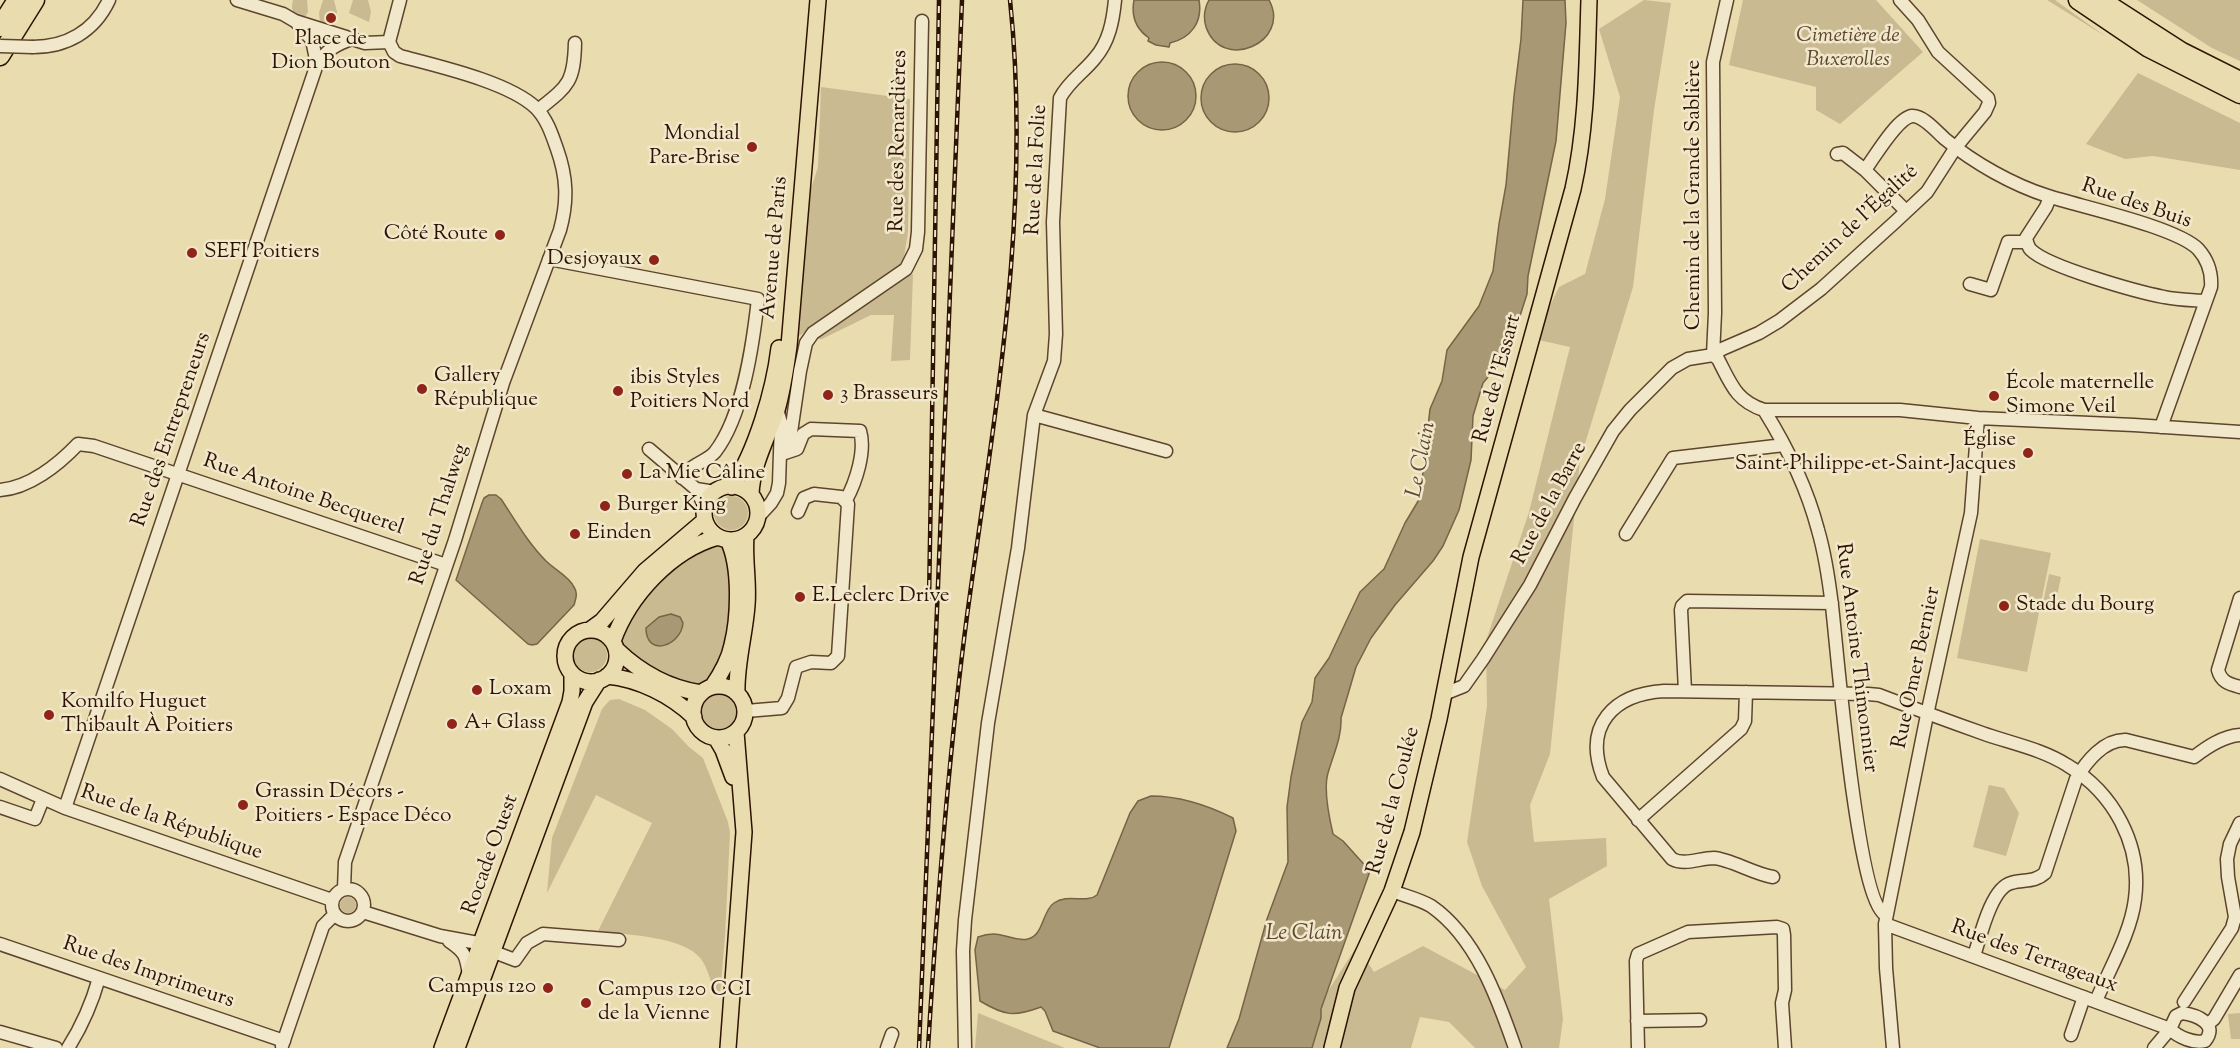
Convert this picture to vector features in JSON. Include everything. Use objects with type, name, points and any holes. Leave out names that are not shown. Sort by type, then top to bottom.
[{"type":"highway","points":[[0,27],[17,0]]},
{"type":"highway","points":[[0,56],[35,0]]},
{"type":"highway","points":[[2078,0],[2149,48],[2165,62],[2240,102]]},
{"type":"highway","points":[[2101,0],[2182,52],[2240,81]]},
{"type":"highway","points":[[2149,48],[2240,94]]},
{"type":"main road","name":"Avenue de Paris","points":[[732,487],[744,467],[765,409],[777,361],[808,0]]},
{"type":"main road","name":"Avenue de Paris","points":[[751,494],[753,476],[777,410],[785,379],[818,0]]},
{"type":"main road","name":"Rue de l'Essart","points":[[1444,694],[1471,557],[1580,160],[1587,74],[1589,0]]},
{"type":"main road","points":[[603,678],[616,664],[615,645],[626,614],[658,574],[682,554],[702,542],[723,539],[737,540],[746,536],[754,528],[759,516],[757,504],[751,494],[742,488],[732,487],[715,492],[709,498],[705,513],[709,529],[723,539],[734,551],[736,565],[735,632],[726,663],[695,704],[694,717],[698,726],[706,734],[716,738],[736,732],[743,722],[746,711],[737,693],[737,682],[748,601],[746,536]]},
{"type":"main road","points":[[694,717],[659,692],[624,678],[585,681],[572,674],[565,660],[567,645],[577,634],[591,629],[602,621],[657,560],[705,513]]},
{"type":"main road","points":[[591,629],[600,631],[633,665],[677,687],[706,690],[726,686],[737,693]]},
{"type":"main road","name":"Rocade Ouest","points":[[484,949],[489,923],[570,702],[572,674]]},
{"type":"main road","name":"Rocade Ouest","points":[[442,1048],[470,975],[484,949],[585,702],[603,678]]},
{"type":"main road","name":"Rue de la Coulée","points":[[1392,891],[1412,832],[1444,694]]},
{"type":"main road","points":[[728,1048],[744,855],[736,732]]},
{"type":"main road","points":[[716,738],[730,767],[743,814]]},
{"type":"main road","points":[[1332,1048],[1347,988],[1392,891]]},
{"type":"main road","points":[[457,1048],[484,949]]},
{"type":"street","points":[[0,46],[49,47],[73,39],[99,17],[109,0]]},
{"type":"street","points":[[237,0],[283,14],[295,21],[376,44],[389,42],[400,0]]},
{"type":"street","name":"Rue de la Folie","points":[[965,1048],[964,920],[988,723],[1018,548],[1035,415],[1054,361],[1059,272],[1053,253],[1060,98],[1066,86],[1096,58],[1107,40],[1115,0]]},
{"type":"street","name":"Chemin de la Grande Sablière","points":[[1713,355],[1715,313],[1713,62],[1727,0]]},
{"type":"street","name":"Chemin de l'Égalité","points":[[1713,355],[1779,321],[1821,289],[1927,192],[1956,147],[1985,112],[1989,103],[1983,93],[1938,52],[1918,20],[1900,0]]},
{"type":"street","points":[[295,21],[312,40],[317,64]]},
{"type":"street","name":"Rue des Renardières","points":[[782,453],[790,442],[806,343],[820,327],[906,268],[916,249],[922,21]]},
{"type":"street","points":[[317,64],[327,51],[352,39]]},
{"type":"street","name":"Rue du Thalweg","points":[[344,889],[345,862],[446,565],[502,383],[565,210],[566,189],[561,161],[551,132],[538,110],[522,96],[504,88],[400,56],[394,52],[389,42]]},
{"type":"street","points":[[538,110],[560,92],[573,75],[575,43]]},
{"type":"street","name":"Rue des Entrepreneurs","points":[[65,808],[317,64]]},
{"type":"street","name":"Rue des Buis","points":[[1865,170],[1888,136],[1907,118],[1914,116],[1922,118],[1956,147],[2028,188],[2160,230],[2197,248],[2205,258],[2211,278],[2206,301],[2161,427]]},
{"type":"street","points":[[1837,154],[1843,153],[1865,170],[1906,211]]},
{"type":"street","points":[[2050,196],[2040,218],[2028,232],[2026,242],[2030,249],[2045,260],[2144,292],[2165,297],[2206,301]]},
{"type":"street","points":[[1970,284],[1991,290],[2008,242],[2026,242]]},
{"type":"street","points":[[549,259],[758,299],[751,353],[733,418],[715,452],[690,469],[682,478]]},
{"type":"street","points":[[1713,355],[1718,359],[1737,394],[1744,402],[1764,410],[1900,410],[1978,418],[2240,432]]},
{"type":"street","name":"Rue de la Barre","points":[[1444,694],[1464,686],[1483,659],[1530,585],[1613,431],[1629,410],[1672,368],[1688,359],[1713,355]]},
{"type":"street","name":"Rue des Renardières","points":[[759,516],[777,493],[782,453],[781,423],[777,410]]},
{"type":"street","name":"Rue Antoine Thimonnier","points":[[1764,410],[1784,445],[1802,485],[1818,531],[1832,603],[1840,693],[1866,869],[1875,903],[1886,920]]},
{"type":"street","points":[[1035,415],[1166,451]]},
{"type":"street","name":"Rue Omer Bernier","points":[[1893,1048],[1886,968],[1886,920],[1927,714],[1971,513],[1978,418]]},
{"type":"street","points":[[782,453],[797,449],[803,434],[811,429],[860,431],[863,442],[852,490],[846,500]]},
{"type":"street","name":"Rue Antoine Becquerel","points":[[0,490],[12,489],[39,475],[60,462],[78,444],[94,446],[446,565]]},
{"type":"street","points":[[1626,534],[1673,458],[1784,445]]},
{"type":"street","points":[[649,449],[696,489],[715,492]]},
{"type":"street","points":[[696,489],[705,513]]},
{"type":"street","points":[[746,711],[782,708],[792,687],[796,667],[811,662],[831,663],[838,656],[849,509],[846,500],[841,497],[808,495],[800,503],[798,512]]},
{"type":"street","points":[[2240,598],[2218,670],[2220,678],[2240,687]]},
{"type":"street","points":[[1684,691],[1681,610],[1687,601],[1832,603]]},
{"type":"street","points":[[1773,877],[1761,875],[1718,859],[1674,861],[1610,788],[1600,771],[1597,742],[1602,723],[1617,704],[1637,694],[1650,692],[1879,695],[2055,759],[2080,773],[2114,808],[2128,839],[2135,871],[2133,913],[2071,1035]]},
{"type":"street","points":[[1638,820],[1741,729],[1746,721],[1746,692]]},
{"type":"street","points":[[1974,956],[1998,891],[2010,883],[2034,880],[2045,873],[2080,773],[2105,746],[2119,740],[2194,757],[2210,745],[2240,735]]},
{"type":"street","name":"Rue de la République","points":[[0,779],[43,800],[332,900]]},
{"type":"street","points":[[0,807],[35,819],[43,800]]},
{"type":"street","points":[[2184,1002],[2238,917],[2228,877],[2227,859],[2230,844],[2240,823]]},
{"type":"street","points":[[344,889],[359,892],[364,901],[363,912],[358,918],[339,919],[334,915],[332,900],[338,891],[344,889]]},
{"type":"street","name":"Rue de la Coulée","points":[[1392,891],[1424,902],[1438,912],[1460,935],[1494,989],[1515,1048]]},
{"type":"street","points":[[363,912],[515,960],[527,943],[543,934],[619,940]]},
{"type":"street","points":[[283,1044],[323,926],[334,915]]},
{"type":"street","name":"Rue des Terrageaux","points":[[1886,920],[1974,956],[2170,1029],[2196,1042],[2209,1045]]},
{"type":"street","points":[[461,943],[489,923]]},
{"type":"street","points":[[1638,1048],[1636,957],[1642,951],[1688,932],[1780,928],[1784,934],[1785,990],[1782,1003],[1785,1048]]},
{"type":"street","points":[[461,943],[470,975]]},
{"type":"street","name":"Rue des Imprimeurs","points":[[0,944],[283,1044]]},
{"type":"street","points":[[2208,1024],[2240,975]]},
{"type":"street","points":[[68,1048],[85,1015],[99,978]]},
{"type":"street","points":[[2154,1048],[2170,1029],[2176,1016],[2182,1013],[2196,1016],[2208,1024],[2209,1045]]},
{"type":"street","points":[[1637,1020],[1700,1020]]},
{"type":"street","points":[[0,1032],[56,1048]]},
{"type":"street","points":[[887,1048],[892,1034]]},
{"type":"green space","points":[[293,0],[307,0],[308,12],[305,17],[298,18],[293,14]]},
{"type":"green space","points":[[323,0],[334,0],[337,12],[337,19],[327,26],[320,23],[319,13]]},
{"type":"green space","points":[[353,0],[368,0],[371,12],[369,22],[349,13]]},
{"type":"green space","points":[[1644,0],[1671,3],[1654,110],[1633,287],[1580,460],[1550,754],[1530,805],[1534,842],[1606,838],[1607,866],[1549,899],[1563,1019],[1559,1048],[1475,1048],[1449,1022],[1420,1017],[1411,1048],[1312,1048],[1321,1018],[1321,1009],[1328,991],[1357,946],[1374,972],[1423,946],[1505,990],[1526,967],[1482,886],[1467,842],[1487,706],[1486,641],[1529,512],[1570,347],[1534,339],[1559,287],[1585,274],[1605,199],[1620,97],[1599,29]]},
{"type":"green space","name":"Cimetière de Buxerolles","points":[[1743,0],[1876,0],[1923,52],[1840,124],[1816,110],[1816,87],[1729,65]]},
{"type":"green space","points":[[2047,0],[2055,0],[2105,36]]},
{"type":"green space","points":[[2137,0],[2240,0],[2240,61],[2212,48]]},
{"type":"green space","points":[[2138,73],[2240,123],[2240,170],[2153,156],[2125,159],[2086,144]]},
{"type":"green space","points":[[821,87],[910,99],[908,232],[903,263],[796,338],[811,189],[818,167]]},
{"type":"green space","points":[[913,274],[910,360],[891,361],[894,315],[871,315],[822,339],[812,339],[906,275]]},
{"type":"green space","points":[[731,496],[743,501],[748,513],[743,525],[731,530],[719,525],[714,513],[719,501]]},
{"type":"green space","name":"Stade du Bourg","points":[[1980,539],[2051,553],[2027,672],[1957,658]]},
{"type":"green space","points":[[720,544],[726,548],[732,594],[728,645],[708,684],[698,686],[676,681],[624,652],[620,642],[627,620],[653,586],[687,556]]},
{"type":"green space","points":[[2049,574],[2061,577],[2054,610],[2042,608]]},
{"type":"green space","points":[[590,638],[602,643],[607,655],[602,667],[590,672],[578,667],[573,655],[578,643]]},
{"type":"green space","points":[[719,695],[731,700],[736,712],[731,724],[719,729],[707,724],[702,712],[707,700]]},
{"type":"green space","points":[[619,699],[645,710],[672,729],[703,758],[728,822],[730,833],[720,995],[716,994],[701,959],[682,945],[653,938],[598,931],[652,823],[596,795],[547,893],[552,838],[602,709],[610,700]]},
{"type":"green space","points":[[1989,785],[2004,788],[2019,813],[2006,856],[1973,847]]},
{"type":"green space","points":[[348,897],[356,905],[348,913],[340,905]]},
{"type":"green space","points":[[978,1013],[1065,1048],[975,1048]]},
{"type":"green space","points":[[2240,1013],[2240,1039],[2231,1039],[2228,1014]]},
{"type":"water","points":[[1134,0],[1199,0],[1197,22],[1189,33],[1170,43],[1169,47],[1156,45],[1148,41],[1149,38],[1138,26],[1134,17]]},
{"type":"water","points":[[1209,0],[1269,0],[1274,15],[1271,28],[1263,39],[1252,46],[1239,50],[1226,48],[1214,41],[1206,27],[1204,13]]},
{"type":"water","name":"Le Clain","points":[[1523,0],[1565,0],[1566,23],[1556,141],[1528,276],[1527,294],[1511,344],[1501,362],[1483,383],[1473,416],[1471,460],[1459,510],[1443,546],[1371,638],[1356,667],[1341,718],[1339,739],[1328,773],[1327,804],[1333,834],[1343,841],[1370,871],[1321,1009],[1321,1018],[1312,1048],[1227,1048],[1239,1019],[1267,919],[1288,862],[1287,807],[1291,777],[1302,722],[1312,702],[1315,678],[1329,658],[1360,592],[1384,569],[1405,523],[1420,498],[1430,409],[1442,381],[1447,350],[1479,306],[1493,271],[1506,185]]},
{"type":"water","points":[[1162,62],[1175,65],[1186,72],[1193,83],[1196,96],[1193,109],[1186,120],[1175,127],[1162,130],[1149,127],[1138,120],[1131,109],[1128,96],[1131,83],[1138,72],[1149,65]]},
{"type":"water","points":[[1235,64],[1248,66],[1259,74],[1267,85],[1269,98],[1267,111],[1259,122],[1248,130],[1235,132],[1222,130],[1211,122],[1203,111],[1201,98],[1203,85],[1211,74],[1222,66]]},
{"type":"water","points":[[489,495],[496,495],[501,499],[533,547],[572,583],[576,591],[574,605],[537,644],[528,644],[456,580],[482,503]]},
{"type":"water","points":[[671,614],[680,617],[683,623],[681,631],[670,643],[657,646],[648,637],[646,628],[659,617]]},
{"type":"water","points":[[1151,796],[1193,802],[1213,809],[1233,818],[1236,831],[1169,1048],[1100,1048],[1053,1031],[1041,1007],[1010,1013],[996,1010],[980,1001],[975,950],[978,937],[994,934],[1022,940],[1028,939],[1037,933],[1047,911],[1054,903],[1065,899],[1088,899],[1097,895],[1130,813],[1138,801]]},
{"type":"railway","points":[[929,601],[939,0]]},
{"type":"railway","points":[[919,1048],[962,0]]},
{"type":"railway","points":[[928,1048],[939,886],[954,724],[1007,309],[1017,155],[1016,78],[1010,0]]},
{"type":"place","name":"Place de Dion Bouton","points":[[331,18]]},
{"type":"place","name":"Mondial Pare-Brise","points":[[752,147]]},
{"type":"place","name":"Côté Route","points":[[500,235]]},
{"type":"place","name":"SEFI Poitiers","points":[[192,253]]},
{"type":"place","name":"Desjoyaux","points":[[654,260]]},
{"type":"place","name":"Gallery République","points":[[422,389]]},
{"type":"place","name":"ibis Styles Poitiers Nord","points":[[618,391]]},
{"type":"place","name":"3 Brasseurs","points":[[828,395]]},
{"type":"place","name":"École maternelle Simone Veil","points":[[1994,396]]},
{"type":"place","name":"Église Saint-Philippe-et-Saint-Jacques","points":[[2028,453]]},
{"type":"place","name":"La Mie Câline","points":[[627,474]]},
{"type":"place","name":"Burger King","points":[[605,506]]},
{"type":"place","name":"Einden","points":[[575,534]]},
{"type":"place","name":"E.Leclerc Drive","points":[[800,597]]},
{"type":"place","name":"Stade du Bourg","points":[[2004,606]]},
{"type":"place","name":"Loxam","points":[[477,690]]},
{"type":"place","name":"Komilfo Huguet Thibault À Poitiers","points":[[49,715]]},
{"type":"place","name":"A+ Glass","points":[[452,724]]},
{"type":"place","name":"Grassin Décors - Poitiers - Espace Déco","points":[[243,805]]},
{"type":"place","name":"Campus 120","points":[[548,988]]},
{"type":"place","name":"Campus 120 CCI de la Vienne","points":[[586,1003]]}]
